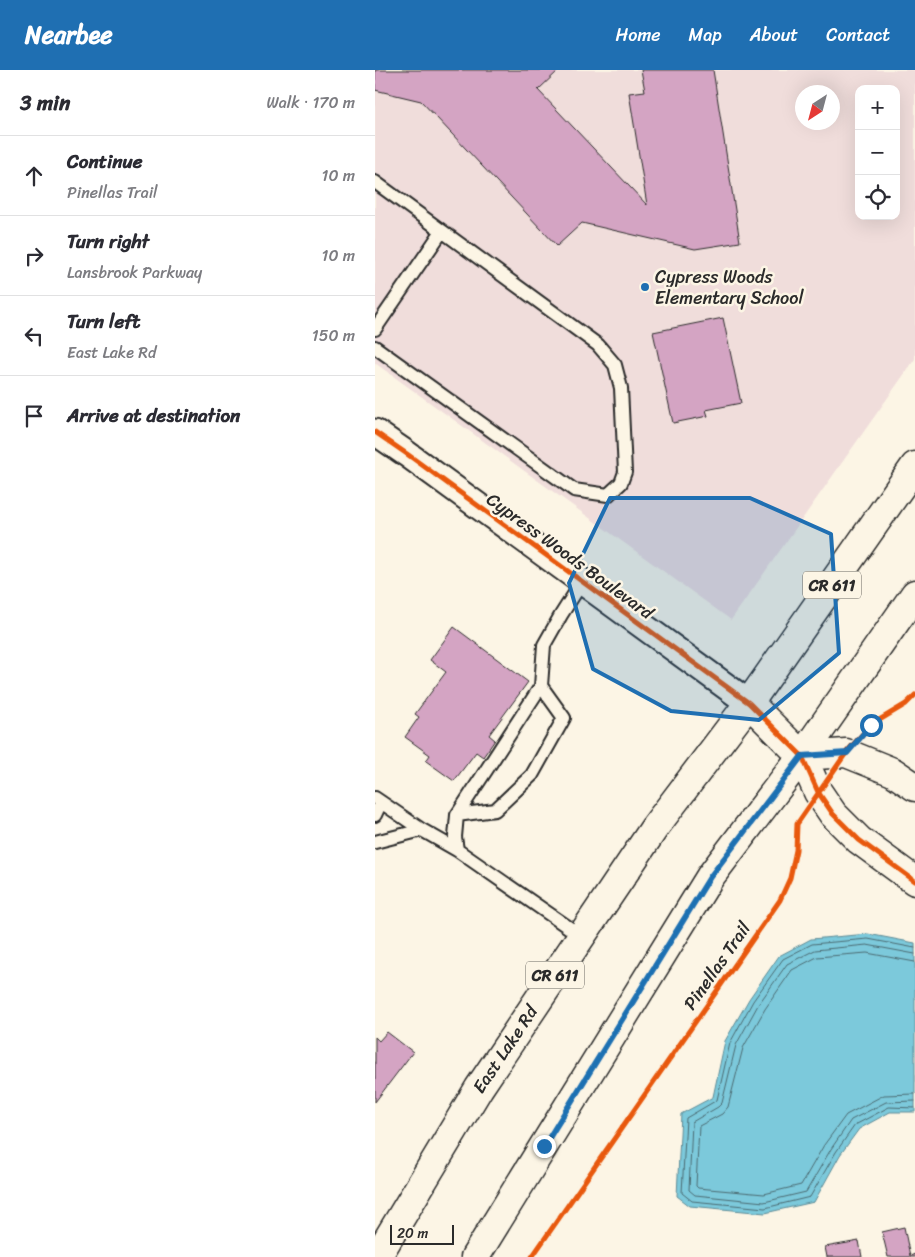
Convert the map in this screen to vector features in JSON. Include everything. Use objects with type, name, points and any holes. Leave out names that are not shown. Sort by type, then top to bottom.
[{"type":"main road","name":"CR 611","points":[[749,703],[915,466]]},
{"type":"main road","points":[[475,1257],[710,877],[802,756],[915,594]]},
{"type":"main road","points":[[749,703],[802,756],[818,792],[833,814],[859,840],[915,881]]},
{"type":"main road","name":"East Lake Rd","points":[[377,1257],[479,1088],[581,936],[655,827],[749,703]]},
{"type":"main road","points":[[802,756],[847,753],[893,772],[915,787]]},
{"type":"street","name":"Cypress Woods Boulevard","points":[[375,432],[749,703]]},
{"type":"lane","points":[[375,182],[598,345],[615,364],[621,388],[625,472],[621,484],[608,495],[574,490],[375,347]]},
{"type":"lane","points":[[375,329],[442,231]]},
{"type":"lane","points":[[457,850],[455,838],[457,815],[541,686],[544,645],[582,582]]},
{"type":"lane","points":[[457,815],[495,810],[531,775],[564,718],[541,686]]},
{"type":"lane","points":[[375,815],[378,800],[422,830],[457,850],[581,936]]},
{"type":"lane","points":[[375,842],[422,830]]},
{"type":"highlighted area","points":[[610,498],[750,498],[831,534],[839,653],[759,720],[671,711],[593,669],[569,583]]},
{"type":"shaded area","name":"Cypress Woods Elementary School","points":[[375,70],[915,70],[915,359],[731,620],[375,363]]},
{"type":"water","points":[[868,934],[915,943],[915,1112],[890,1112],[859,1129],[840,1155],[814,1202],[765,1213],[690,1206],[677,1196],[681,1114],[713,1097],[725,1041],[749,999],[779,956],[811,939]]},
{"type":"building","points":[[375,70],[559,70],[538,90],[647,205],[629,93],[645,91],[641,70],[713,70],[740,242],[695,249],[582,223],[557,246],[421,101],[375,90]]},
{"type":"building","points":[[723,318],[741,403],[706,410],[708,416],[673,423],[653,332]]},
{"type":"building","points":[[454,627],[528,682],[489,735],[495,740],[483,757],[476,752],[454,781],[426,761],[430,755],[405,737],[419,717],[415,714],[446,672],[430,660]]},
{"type":"building","points":[[387,1032],[413,1052],[375,1102],[375,1037],[379,1041]]},
{"type":"building","points":[[904,1227],[910,1256],[915,1254],[915,1257],[888,1257],[882,1232]]},
{"type":"building","points":[[859,1241],[862,1257],[827,1257],[825,1247]]},
{"type":"cycle path","points":[[375,432],[749,703],[802,756],[818,792],[833,814],[859,840],[915,881]]},
{"type":"cycle path","name":"Pinellas Trail","points":[[532,1257],[780,900],[790,878],[796,850],[797,824],[846,753],[871,725],[906,704],[915,695]]},
{"type":"place","name":"Cypress Woods Elementary School","points":[[645,287]]},
{"type":"route","points":[[544,1146],[710,877],[802,756],[847,753],[871,725]]}]
